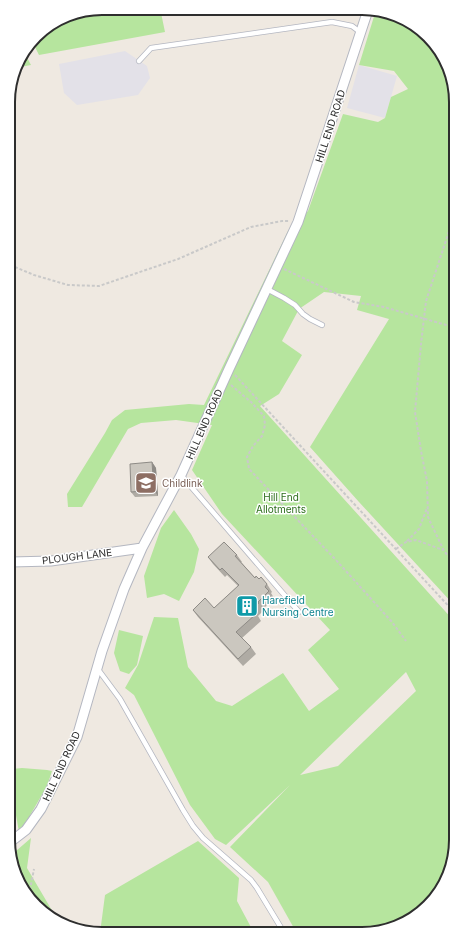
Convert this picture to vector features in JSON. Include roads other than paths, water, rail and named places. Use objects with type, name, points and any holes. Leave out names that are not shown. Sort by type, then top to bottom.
[{"type":"street","name":"HILL END ROAD","points":[[15,838],[26,830],[42,809],[76,737],[102,651],[124,589],[142,548],[181,475],[298,222],[366,15]]},
{"type":"street","name":"PLOUGH LANE","points":[[15,562],[51,561],[142,548]]},
{"type":"lane","points":[[139,61],[151,48],[332,22],[352,26],[360,32]]},
{"type":"lane","points":[[267,289],[295,305],[303,314],[322,325]]},
{"type":"lane","points":[[181,475],[299,612]]},
{"type":"lane","points":[[97,668],[120,698],[193,826],[203,838],[254,884],[281,927]]},
{"type":"place","name":"Childlink","points":[[146,483]]},
{"type":"place","name":"Harefield Nursing Centre","points":[[247,606]]},
{"type":"park label","name":"Hill End Allotments","points":[[281,502]]}]
